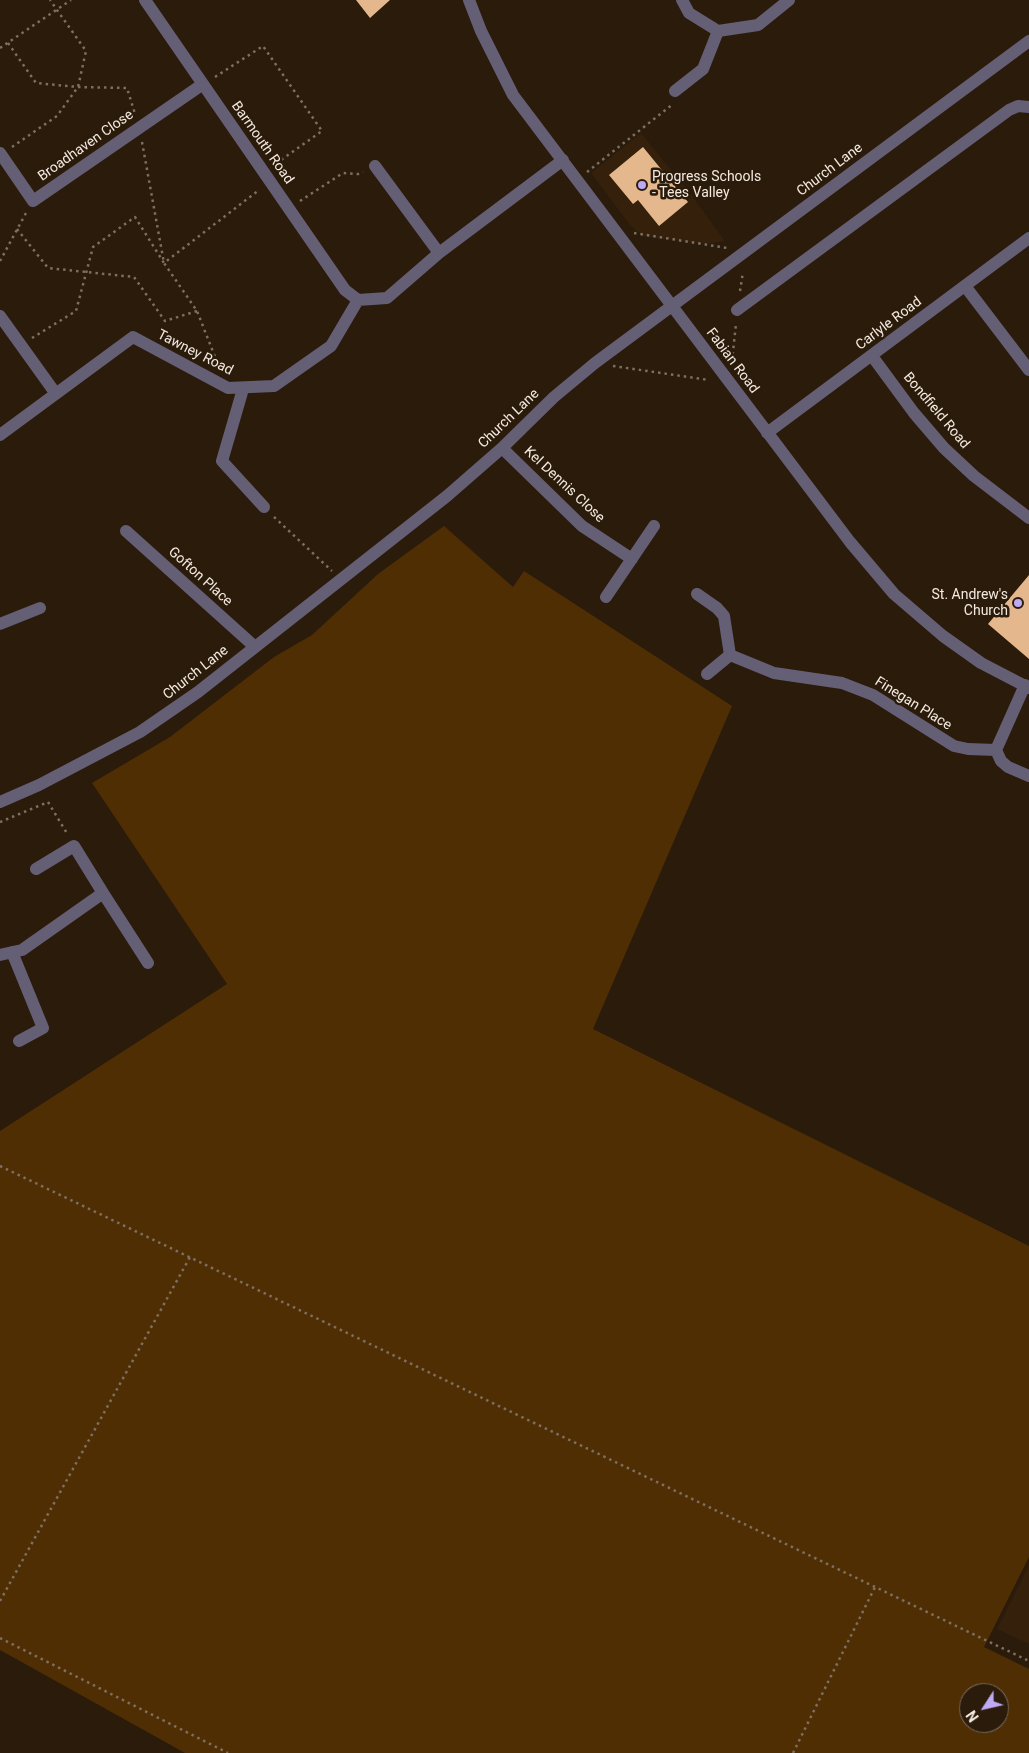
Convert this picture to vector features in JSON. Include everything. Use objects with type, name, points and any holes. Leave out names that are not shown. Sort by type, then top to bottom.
[{"type":"street","name":"Barmouth Road","points":[[145,0],[345,290],[358,300]]},
{"type":"street","name":"Fabian Road","points":[[469,0],[481,31],[513,95],[850,542],[894,594],[950,642],[981,663],[1027,686]]},
{"type":"street","points":[[682,0],[689,13],[718,31],[758,25],[789,0]]},
{"type":"street","points":[[675,91],[703,69],[718,31]]},
{"type":"street","name":"Church Lane","points":[[0,802],[39,785],[140,732],[198,692],[254,646],[447,496],[568,386],[672,305],[1029,41]]},
{"type":"street","name":"Broadhaven Close","points":[[0,154],[33,201],[203,84]]},
{"type":"street","points":[[737,310],[1009,110],[1018,106],[1029,107]]},
{"type":"street","points":[[358,300],[386,298],[439,253],[562,160]]},
{"type":"street","points":[[376,166],[439,253]]},
{"type":"street","name":"Carlyle Road","points":[[767,434],[1029,238]]},
{"type":"street","points":[[965,286],[1029,370]]},
{"type":"street","name":"Tawney Road","points":[[0,434],[133,337],[228,388],[243,389],[274,386],[331,346],[358,300]]},
{"type":"street","points":[[0,316],[56,394]]},
{"type":"street","name":"Bondfield Road","points":[[872,356],[914,413],[944,448],[974,476],[1029,518]]},
{"type":"street","points":[[243,389],[222,461],[264,507]]},
{"type":"street","name":"Kel Dennis Close","points":[[502,448],[582,526],[632,559]]},
{"type":"street","points":[[606,597],[654,526]]},
{"type":"street","name":"Gofton Place","points":[[126,531],[254,646]]},
{"type":"street","points":[[697,594],[717,608],[724,616],[730,655],[707,674]]},
{"type":"street","points":[[0,624],[40,608]]},
{"type":"street","name":"Finegan Place","points":[[730,655],[774,673],[827,680],[858,688],[892,706],[940,739],[954,746],[968,749],[996,750]]},
{"type":"street","points":[[1027,686],[996,750],[1002,761],[1008,766],[1029,776]]},
{"type":"street","points":[[36,868],[74,846],[148,963]]},
{"type":"street","points":[[19,1041],[43,1028],[6,953],[22,950],[103,893]]},
{"type":"path","points":[[0,154],[57,116],[78,87],[86,51],[50,0]]},
{"type":"path","points":[[0,48],[71,0]]},
{"type":"path","points":[[8,43],[36,83],[78,87],[127,88],[139,128],[164,263]]},
{"type":"path","points":[[164,263],[262,188],[255,178],[322,131],[263,46],[203,84]]},
{"type":"path","points":[[578,179],[679,99],[675,91]]},
{"type":"path","points":[[289,208],[343,173],[358,174],[376,166]]},
{"type":"path","points":[[0,261],[33,201]]},
{"type":"path","points":[[21,345],[76,311],[93,247],[135,217],[197,311],[228,388]]},
{"type":"path","points":[[17,229],[48,268],[134,278],[165,321],[197,311]]},
{"type":"path","points":[[264,507],[341,579]]},
{"type":"path","points":[[0,822],[48,802],[74,846]]},
{"type":"path","points":[[0,1166],[1029,1661]]},
{"type":"path","points":[[0,1601],[190,1257]]},
{"type":"path","points":[[792,1753],[875,1587]]},
{"type":"path","points":[[0,1638],[228,1753]]},
{"type":"shaded area","name":"Progress Schools - Tees Valley","points":[[641,133],[693,197],[725,241],[706,244],[647,237],[641,235],[630,225],[591,173]]},
{"type":"shaded area","points":[[444,526],[513,587],[524,571],[732,706],[593,1029],[1029,1246],[1029,1557],[984,1647],[1029,1669],[1029,1753],[185,1753],[0,1650],[0,1131],[227,984],[92,783],[170,737],[274,657],[312,635],[378,574]]},
{"type":"shaded area","points":[[1029,1565],[1029,1644],[997,1629]]},
{"type":"building","points":[[356,0],[390,0],[370,18]]},
{"type":"building","points":[[643,147],[688,202],[659,226],[638,200],[633,204],[609,175]]},
{"type":"building","name":"St. Andrew's Church","points":[[1029,575],[1029,659],[988,624]]},
{"type":"place","name":"Progress Schools - Tees Valley","points":[[642,185]]},
{"type":"place","name":"St. Andrew's Church","points":[[1018,603]]}]
